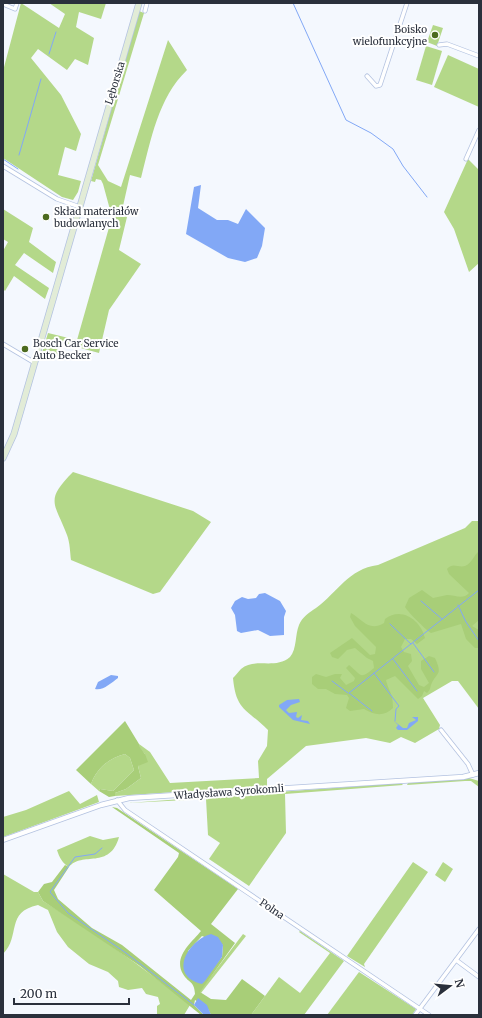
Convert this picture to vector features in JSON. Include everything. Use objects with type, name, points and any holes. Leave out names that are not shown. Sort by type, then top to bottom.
[{"type":"main road","name":"Lęborska","points":[[3,458],[14,434],[80,207],[91,163],[139,3]]},
{"type":"street","points":[[3,4],[15,9],[17,3]]},
{"type":"street","points":[[145,11],[147,3]]},
{"type":"street","points":[[367,76],[376,86],[380,85],[407,3]]},
{"type":"street","points":[[439,44],[447,44],[479,56]]},
{"type":"street","points":[[466,159],[479,130]]},
{"type":"street","points":[[3,166],[57,200],[80,207]]},
{"type":"street","points":[[3,344],[35,363]]},
{"type":"street","points":[[441,730],[468,764],[473,775]]},
{"type":"street","name":"Władysława Syrokomli","points":[[3,840],[117,800],[462,777],[479,773]]},
{"type":"street","name":"Polna","points":[[117,800],[125,810],[429,1015]]},
{"type":"street","points":[[415,1015],[479,929]]},
{"type":"street","points":[[456,960],[479,977]]},
{"type":"green space","points":[[21,3],[59,28],[65,14],[49,3],[106,3],[101,19],[79,12],[76,27],[94,38],[88,65],[75,59],[67,70],[38,49],[31,58],[61,95],[81,134],[76,151],[65,147],[58,175],[81,181],[78,192],[73,200],[62,197],[3,158],[3,71]]},
{"type":"green space","points":[[139,11],[144,13],[98,165],[108,181],[121,187],[168,40],[187,70],[177,81],[162,106],[152,135],[141,178],[130,175],[123,206],[127,217],[119,250],[141,264],[109,310],[99,353],[62,343],[56,359],[41,356],[48,333],[77,340],[112,217],[101,180],[96,179],[95,182],[91,181]]},
{"type":"green space","name":"Boisko wielofunkcyjne","points":[[433,25],[443,28],[437,46],[427,42]]},
{"type":"green space","points":[[426,46],[442,51],[432,85],[416,80]]},
{"type":"green space","points":[[448,55],[479,69],[479,107],[434,87]]},
{"type":"green space","points":[[468,159],[479,170],[479,263],[469,272],[454,229],[444,212]]},
{"type":"green space","points":[[3,209],[33,228],[29,242],[56,262],[53,273],[24,253],[15,265],[49,288],[45,299],[14,276],[5,291],[3,289],[3,251],[8,242],[3,239]]},
{"type":"green space","points":[[73,472],[193,511],[211,522],[160,592],[153,594],[71,560],[68,538],[56,509],[55,496]]},
{"type":"green space","points":[[472,521],[479,521],[479,709],[458,681],[452,681],[423,698],[440,725],[439,729],[415,743],[401,737],[390,743],[366,738],[306,746],[267,779],[267,786],[115,796],[115,793],[126,789],[141,778],[138,766],[145,754],[138,746],[139,744],[150,752],[170,783],[259,778],[258,761],[267,746],[268,730],[248,713],[240,703],[237,697],[233,678],[241,669],[252,664],[278,663],[290,657],[294,650],[300,622],[324,602],[351,576],[368,567],[378,565],[465,528]]},
{"type":"green space","points":[[479,551],[479,620],[472,626],[479,630],[479,648],[475,648],[466,639],[461,624],[431,633],[417,621],[405,607],[409,598],[422,590],[433,598],[447,595],[462,597],[467,595],[469,593],[449,574],[447,569],[451,566],[467,565]]},
{"type":"green space","points":[[351,613],[370,626],[384,623],[385,619],[391,615],[397,614],[410,617],[415,621],[423,631],[425,638],[417,644],[411,639],[405,639],[401,647],[404,652],[411,654],[412,661],[408,666],[419,685],[424,687],[429,683],[421,669],[421,661],[429,656],[435,658],[439,671],[427,693],[424,691],[422,696],[418,699],[395,676],[386,680],[392,696],[393,708],[383,714],[375,714],[364,709],[350,711],[346,708],[349,698],[347,695],[335,694],[326,689],[318,689],[312,684],[312,677],[316,674],[326,677],[335,674],[342,674],[340,678],[346,685],[354,681],[355,678],[346,668],[349,665],[360,675],[369,672],[374,668],[373,661],[355,648],[347,650],[338,659],[332,657],[330,653],[352,638],[370,655],[375,654],[376,647],[355,626],[350,617]]},
{"type":"green space","points":[[125,721],[145,754],[148,762],[138,766],[141,778],[126,789],[115,793],[115,796],[109,797],[99,791],[100,789],[113,791],[134,770],[130,758],[125,754],[104,764],[91,784],[76,770]]},
{"type":"green space","points":[[125,754],[130,758],[134,770],[113,791],[100,789],[99,791],[91,784],[104,764]]},
{"type":"green space","points":[[469,778],[479,781],[479,787],[471,781],[407,785],[408,783]]},
{"type":"green space","points":[[401,783],[403,785],[285,794],[286,833],[249,886],[209,859],[220,843],[208,835],[206,799],[128,803]]},
{"type":"green space","points":[[69,791],[80,804],[97,795],[99,802],[3,837],[3,817],[26,810]]},
{"type":"green space","points":[[112,807],[117,808],[238,889],[211,924],[235,943],[200,992],[211,999],[226,1000],[242,979],[265,996],[251,1015],[211,1015],[208,1009],[195,1000],[194,1005],[204,1015],[201,1015],[140,966],[43,901],[38,892],[44,884],[52,882],[65,865],[69,867],[54,890],[58,899],[92,928],[122,945],[191,1000],[195,994],[194,986],[183,974],[180,968],[180,962],[188,945],[201,931],[154,890],[178,857],[179,853]],"holes":[[[202,936],[223,945],[222,957],[211,970],[188,951]]]},
{"type":"green space","points":[[90,836],[103,840],[119,837],[115,847],[103,857],[81,860],[75,862],[69,867],[65,864],[60,858],[57,850]]},
{"type":"green space","points":[[413,862],[428,872],[364,964],[365,967],[347,956]]},
{"type":"green space","points":[[443,862],[453,869],[445,882],[435,875]]},
{"type":"green space","points":[[3,874],[34,892],[38,892],[43,901],[118,951],[190,1005],[184,1015],[157,1015],[157,1006],[160,1004],[158,997],[146,994],[142,988],[128,990],[119,987],[118,981],[108,972],[89,964],[68,947],[57,932],[48,910],[38,905],[28,908],[21,913],[17,919],[8,947],[3,954]]},
{"type":"green space","points":[[300,931],[344,961],[304,1015],[251,1015],[279,977],[300,993],[330,953],[299,932]]},
{"type":"green space","points":[[243,934],[246,936],[201,993],[199,992]]},
{"type":"green space","points":[[359,972],[416,1009],[412,1015],[327,1015]]},
{"type":"water","points":[[201,185],[198,208],[217,220],[228,220],[238,224],[246,209],[265,228],[262,246],[257,258],[245,262],[228,258],[186,234],[194,187]]},
{"type":"water","points":[[265,593],[280,601],[286,611],[284,617],[284,635],[270,636],[258,630],[241,633],[237,631],[235,615],[231,608],[235,601],[242,597],[248,599],[256,598],[259,594]]},
{"type":"water","points":[[111,675],[118,676],[118,678],[104,688],[95,689],[98,682]]},
{"type":"water","points":[[299,699],[300,702],[291,705],[286,710],[289,713],[297,712],[296,717],[298,718],[302,715],[301,720],[308,721],[310,724],[293,720],[279,707],[279,705],[287,700]]},
{"type":"water","points":[[412,717],[418,717],[418,721],[407,730],[398,730],[396,728],[398,725],[394,721],[403,728],[407,728],[409,723],[416,720]]},
{"type":"water","points":[[211,934],[218,937],[223,945],[222,957],[202,984],[191,980],[185,974],[183,966],[189,950],[195,943]]},
{"type":"water","points":[[198,998],[207,1005],[211,1015],[204,1015],[194,1005]]},
{"type":"waterway","points":[[293,3],[346,120],[371,133],[393,149],[403,166],[427,197]]},
{"type":"waterway","points":[[49,54],[56,32]]},
{"type":"waterway","points":[[19,155],[41,79]]},
{"type":"waterway","points":[[3,159],[18,169]]},
{"type":"waterway","points":[[372,711],[349,693],[479,590]]},
{"type":"waterway","points":[[421,601],[442,619]]},
{"type":"waterway","points":[[458,605],[466,622],[479,641]]},
{"type":"waterway","points":[[390,624],[411,644]]},
{"type":"waterway","points":[[413,643],[434,672]]},
{"type":"waterway","points":[[393,659],[417,691]]},
{"type":"waterway","points":[[374,673],[399,706],[396,709],[395,721]]},
{"type":"waterway","points":[[332,681],[348,693]]},
{"type":"waterway","points":[[102,848],[95,854],[75,857],[50,892],[68,913],[126,953],[194,1005]]},
{"type":"place","name":"Boisko wielofunkcyjne","points":[[435,35]]},
{"type":"place","name":"Skład materiałów budowlanych","points":[[46,217]]},
{"type":"place","name":"Bosch Car Service Auto Becker","points":[[25,349]]}]
